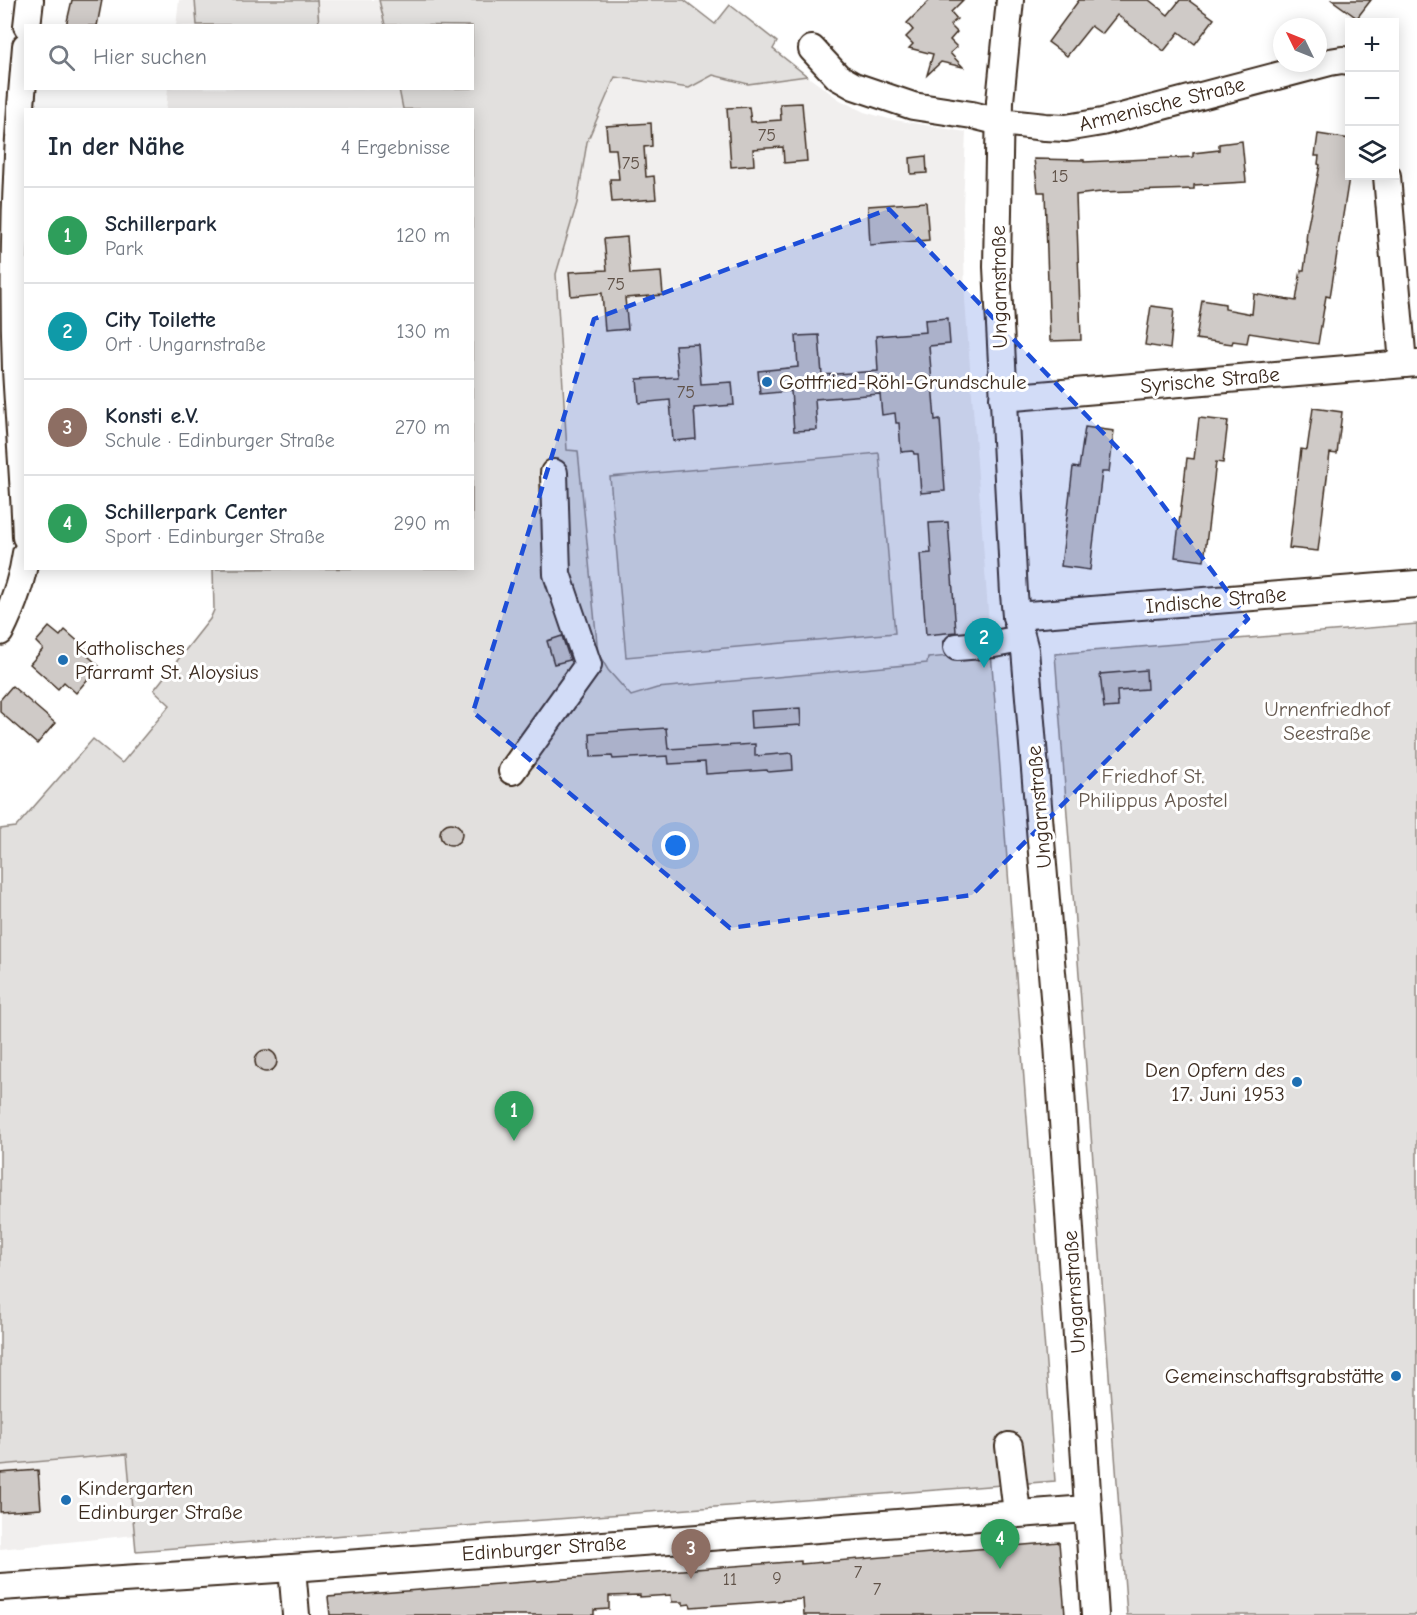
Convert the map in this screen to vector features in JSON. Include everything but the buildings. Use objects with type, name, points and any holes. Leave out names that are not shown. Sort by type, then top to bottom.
[{"type":"street","points":[[27,24],[30,0]]},
{"type":"street","name":"Ungarnstraße","points":[[1010,0],[1004,44],[1000,122],[997,267],[1003,398],[1018,627],[1025,650],[1030,694],[1058,1044],[1095,1615]]},
{"type":"street","name":"Armenische Straße","points":[[812,49],[838,77],[877,95],[913,106],[972,115],[1000,122],[1046,127],[1085,126],[1329,62],[1345,60]]},
{"type":"street","points":[[24,67],[19,118],[15,240],[16,368],[24,503]]},
{"type":"street","points":[[1388,180],[1410,363]]},
{"type":"street","name":"Syrische Straße","points":[[1003,398],[1410,363]]},
{"type":"street","points":[[512,771],[588,665],[557,574],[554,473]]},
{"type":"street","points":[[0,632],[14,603],[24,568]]},
{"type":"street","name":"Indische Straße","points":[[957,647],[994,644],[1018,627],[1417,584]]},
{"type":"street","points":[[1009,1446],[1017,1513]]},
{"type":"street","name":"Edinburger Straße","points":[[0,1587],[292,1568],[1087,1509]]},
{"type":"street","points":[[292,1568],[296,1615]]},
{"type":"highlighted area","points":[[889,209],[1131,462],[1248,619],[972,895],[730,928],[473,712],[594,319]]},
{"type":"shaded area","points":[[179,0],[379,0],[385,24],[176,24]]},
{"type":"shaded area","name":"Gottfried-Röhl-Grundschule","points":[[713,75],[748,84],[807,76],[840,100],[864,112],[889,119],[966,132],[963,207],[965,300],[991,652],[928,657],[928,663],[823,773],[534,677],[566,409],[556,274],[577,204],[587,142],[615,77],[689,88]]},
{"type":"shaded area","points":[[168,90],[399,90],[404,108],[166,108]]},
{"type":"shaded area","name":"Kindergarten Edinburger Straße","points":[[127,1454],[135,1535],[0,1549],[0,1465]]},
{"type":"green space","points":[[195,0],[317,0],[319,24],[197,24]]},
{"type":"green space","points":[[379,0],[684,0],[715,24],[730,5],[777,42],[773,49],[807,76],[748,84],[713,75],[689,88],[615,77],[587,142],[577,203],[556,274],[567,450],[578,451],[598,653],[608,670],[631,696],[657,688],[927,663],[928,658],[991,652],[1055,1481],[136,1551],[127,1454],[0,1465],[0,829],[16,827],[93,739],[122,763],[170,705],[154,690],[210,619],[214,610],[213,570],[474,570],[474,108],[403,108],[399,90],[474,90],[474,24],[385,24]]},
{"type":"green space","points":[[879,453],[895,633],[626,657],[610,477]]},
{"type":"green space","points":[[1417,624],[1417,1615],[1127,1615],[1055,654]]},
{"type":"place","name":"Gottfried-Röhl-Grundschule","points":[[767,382]]},
{"type":"place","name":"Katholisches Pfarramt St. Aloysius","points":[[63,660]]},
{"type":"place","name":"City Toilette","points":[[984,668]]},
{"type":"place","name":"Den Opfern des 17. Juni 1953","points":[[1297,1082]]},
{"type":"place","name":"Schillerpark","points":[[514,1141]]},
{"type":"place","name":"Gemeinschaftsgrabstätte","points":[[1396,1376]]},
{"type":"place","name":"Kindergarten Edinburger Straße","points":[[66,1500]]},
{"type":"place","name":"Schillerpark Center","points":[[1000,1569]]},
{"type":"place","name":"Konsti e.V.","points":[[691,1579]]},
{"type":"park label","name":"Urnenfriedhof Seestraße","points":[[1327,721]]},
{"type":"park label","name":"Friedhof St. Philippus Apostel","points":[[1153,788]]}]
